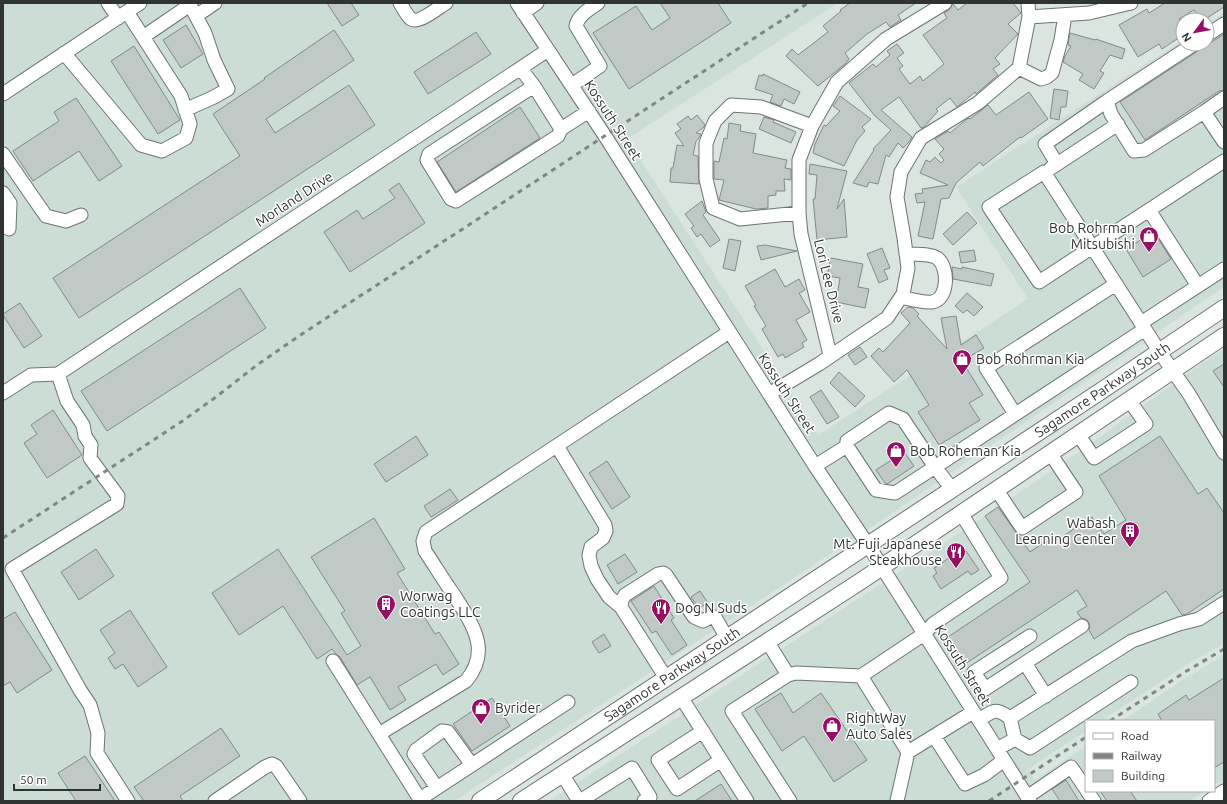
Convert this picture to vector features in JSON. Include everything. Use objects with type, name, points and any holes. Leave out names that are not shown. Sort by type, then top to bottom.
[{"type":"main road","name":"Sagamore Parkway South","points":[[480,801],[1224,308]]},
{"type":"main road","name":"Sagamore Parkway South","points":[[521,801],[882,567],[1224,336]]},
{"type":"street","points":[[64,53],[141,144],[162,151],[186,138],[190,124],[181,96],[143,37],[108,3]]},
{"type":"street","points":[[3,94],[140,3]]},
{"type":"street","points":[[143,37],[192,8],[216,3]]},
{"type":"street","points":[[400,3],[411,19],[415,20],[421,19],[446,3]]},
{"type":"street","points":[[520,8],[538,3]]},
{"type":"street","points":[[572,85],[600,66],[576,26],[577,21],[581,16],[598,3]]},
{"type":"street","name":"Lori Lee Drive","points":[[830,356],[801,234],[799,213],[799,160],[812,126],[837,82],[886,39],[945,3]]},
{"type":"street","points":[[1028,3],[1030,17],[1019,68],[1041,79],[1047,78],[1052,73],[1061,40],[1065,15]]},
{"type":"street","points":[[1030,17],[1089,13],[1131,3]]},
{"type":"street","points":[[185,110],[214,98],[228,89],[214,60],[206,33],[192,8]]},
{"type":"street","name":"Kossuth Street","points":[[520,8],[589,111],[815,466],[868,544],[1028,799]]},
{"type":"street","points":[[1215,30],[1224,24]]},
{"type":"street","name":"Morland Drive","points":[[58,374],[548,50]]},
{"type":"street","points":[[1057,164],[1045,144],[1107,100],[1182,52]]},
{"type":"street","name":"Lori Lee Drive","points":[[769,394],[888,318],[903,294],[908,268],[897,197],[901,172],[921,138],[978,103],[1019,68]]},
{"type":"street","points":[[521,69],[534,86],[561,129]]},
{"type":"street","points":[[534,86],[429,154],[427,160],[451,199],[456,201],[558,136],[561,129],[589,111]]},
{"type":"street","points":[[1107,100],[1111,114],[1134,151],[1144,150],[1224,98]]},
{"type":"street","points":[[799,213],[740,219],[713,208],[706,178],[706,142],[715,121],[731,105],[761,106],[812,126]]},
{"type":"street","points":[[1204,112],[1222,135]]},
{"type":"street","points":[[1118,124],[989,207],[1039,282],[1224,161]]},
{"type":"street","points":[[418,136],[429,154]]},
{"type":"street","points":[[3,154],[46,216],[66,221],[81,215]]},
{"type":"street","points":[[1044,172],[1159,352],[1190,394],[1224,453]]},
{"type":"street","points":[[3,193],[10,203],[9,229]]},
{"type":"street","points":[[1149,210],[1198,286]]},
{"type":"street","points":[[901,298],[933,302],[941,297],[946,288],[945,273],[942,262],[936,257],[928,255],[906,254]]},
{"type":"street","points":[[952,489],[935,467],[903,419],[889,413],[847,441],[847,446],[876,490],[895,493],[935,467],[1015,414],[1143,326],[1198,286],[1224,270]]},
{"type":"street","points":[[1015,414],[986,368],[1116,284]]},
{"type":"street","points":[[379,734],[466,682],[472,674],[479,654],[478,639],[471,622],[425,551],[423,541],[426,532],[729,332]]},
{"type":"street","points":[[5,388],[31,375],[58,374],[66,401],[83,425],[85,436],[91,445],[90,458],[118,496],[116,504],[7,572],[90,705],[98,733],[97,753],[128,801]]},
{"type":"street","points":[[1078,434],[1094,458],[1146,424],[1129,400]]},
{"type":"street","points":[[557,446],[605,524],[606,531],[603,538],[591,547],[589,555],[591,566],[597,579],[610,597],[622,607],[666,678]]},
{"type":"street","points":[[815,466],[847,446]]},
{"type":"street","points":[[996,489],[1022,528],[1076,492],[1050,453]]},
{"type":"street","points":[[790,801],[732,711],[788,674],[796,673],[861,676],[924,634],[933,624],[1001,578],[961,513]]},
{"type":"street","points":[[622,607],[622,600],[625,595],[658,574],[663,573],[666,575],[694,617],[703,621],[712,616],[716,618],[727,638]]},
{"type":"street","points":[[1010,718],[1132,641],[1179,624],[1199,619],[1224,603]]},
{"type":"street","points":[[1030,636],[974,672],[985,689],[1082,626]]},
{"type":"street","points":[[767,641],[788,674]]},
{"type":"street","points":[[333,661],[420,800],[568,702]]},
{"type":"street","points":[[1025,663],[1046,696]]},
{"type":"street","points":[[861,676],[908,752],[897,801]]},
{"type":"street","points":[[908,752],[934,736],[976,716],[995,711],[1002,712],[1010,718],[1015,739],[1030,748],[1131,682]]},
{"type":"street","points":[[681,697],[747,801]]},
{"type":"street","points":[[703,730],[658,760],[677,789],[722,760]]},
{"type":"street","points":[[437,788],[414,754],[416,750],[442,731],[448,732],[472,765]]},
{"type":"street","points":[[934,736],[965,784],[984,775],[1004,760]]},
{"type":"street","points":[[997,749],[1015,739]]},
{"type":"street","points":[[215,801],[265,767],[272,764],[276,766],[300,801]]},
{"type":"street","points":[[1028,799],[1071,767],[1085,787]]},
{"type":"street","points":[[562,774],[579,801],[632,768],[648,800]]},
{"type":"street","points":[[1209,801],[1224,791]]},
{"type":"street","points":[[1088,792],[1094,801]]},
{"type":"shaded area","points":[[3,3],[838,3],[627,139],[818,435],[1028,299],[956,187],[1175,45],[1175,52],[1215,52],[1215,19],[1224,13],[1224,287],[876,524],[454,801],[3,801]]},
{"type":"shaded area","points":[[1224,349],[1224,644],[1192,661],[1103,720],[1085,720],[1085,732],[1028,769],[1048,801],[549,801],[985,516],[1082,450],[1205,361]]},
{"type":"shaded area","points":[[1224,655],[1224,779],[1215,784],[1215,720],[1123,720],[1181,681]]},
{"type":"shaded area","points":[[1085,747],[1085,792],[1203,792],[1189,801],[1049,801],[1035,780]]},
{"type":"building","points":[[327,3],[351,3],[359,15],[342,26]]},
{"type":"building","points":[[660,3],[718,3],[731,23],[629,89],[593,33],[636,6],[652,30],[670,18]]},
{"type":"building","points":[[850,3],[916,3],[898,15],[901,20],[890,27],[886,22],[867,34],[845,53],[849,59],[845,64],[818,86],[786,56],[792,49],[798,55],[828,32],[823,26]]},
{"type":"building","points":[[967,3],[1013,3],[1021,13],[1008,24],[1018,34],[995,58],[1000,64],[993,69],[998,75],[976,94],[975,92],[957,107],[950,98],[936,109],[938,111],[924,127],[921,128],[899,97],[881,110],[912,137],[903,148],[898,143],[889,157],[886,155],[878,184],[869,182],[867,187],[853,183],[874,150],[873,149],[891,130],[874,115],[849,83],[873,64],[876,67],[890,55],[887,51],[897,44],[904,53],[897,58],[903,66],[899,69],[910,84],[920,76],[923,81],[944,64],[923,35],[947,18],[944,13],[949,10],[953,4],[958,10]]},
{"type":"building","points":[[1165,3],[1224,3],[1224,7],[1215,13],[1195,12],[1194,10],[1191,12],[1175,12],[1175,40],[1162,49],[1159,44],[1138,57],[1119,25],[1147,9],[1149,13]]},
{"type":"building","points":[[186,25],[203,54],[181,68],[163,40]]},
{"type":"building","points":[[334,30],[354,60],[266,119],[275,133],[349,85],[375,125],[79,318],[53,278],[240,156],[213,114]]},
{"type":"building","points":[[476,32],[491,54],[428,94],[414,72]]},
{"type":"building","points":[[1070,33],[1096,39],[1125,49],[1122,59],[1110,55],[1100,71],[1104,73],[1094,89],[1079,80],[1083,74],[1063,62],[1071,46],[1068,45]]},
{"type":"building","points":[[1224,34],[1224,90],[1219,91],[1145,140],[1120,102],[1196,52],[1215,52],[1215,40]]},
{"type":"building","points":[[134,46],[180,120],[158,134],[111,61]]},
{"type":"building","points":[[763,74],[800,92],[794,104],[784,99],[781,106],[770,102],[773,95],[755,89],[759,75],[763,76]]},
{"type":"building","points":[[1054,89],[1068,91],[1066,107],[1061,107],[1059,120],[1050,118]]},
{"type":"building","points":[[1029,92],[1048,119],[1021,138],[1020,137],[983,166],[980,162],[956,183],[949,198],[941,199],[933,239],[918,236],[925,202],[917,203],[915,194],[923,193],[922,189],[948,185],[920,173],[926,160],[930,162],[935,157],[941,163],[944,160],[939,154],[944,149],[935,139],[948,131],[950,133],[988,105],[996,115]]},
{"type":"building","points":[[840,96],[871,119],[862,127],[865,131],[857,140],[844,166],[813,153],[815,144],[824,125],[826,126],[840,111],[833,106]]},
{"type":"building","points":[[76,98],[122,166],[99,181],[79,151],[33,181],[13,151],[59,121],[54,112]]},
{"type":"building","points":[[520,107],[540,138],[456,192],[437,162]]},
{"type":"building","points":[[697,115],[705,125],[696,133],[701,134],[696,141],[693,155],[698,156],[699,184],[670,182],[671,168],[673,168],[677,145],[684,146],[675,133],[681,129],[677,124],[688,116],[691,120]]},
{"type":"building","points":[[764,117],[774,120],[773,122],[796,132],[791,143],[759,129]]},
{"type":"building","points":[[729,123],[741,125],[740,131],[756,134],[753,153],[787,160],[785,168],[791,169],[791,180],[784,179],[785,191],[776,191],[776,195],[768,196],[768,208],[756,209],[719,200],[724,180],[714,179],[714,161],[719,162],[724,138],[727,139]]},
{"type":"building","points":[[810,164],[847,171],[837,209],[844,199],[847,237],[817,240],[813,199],[815,199],[817,175],[809,174]]},
{"type":"building","points":[[399,183],[425,223],[350,272],[324,232],[357,210],[363,219],[395,198],[389,190]]},
{"type":"building","points":[[702,201],[706,212],[703,215],[720,240],[710,247],[701,234],[697,237],[691,228],[694,226],[685,214]]},
{"type":"building","points":[[967,212],[977,223],[953,245],[943,234]]},
{"type":"building","name":"Bob Rohrman Mitsubishi","points":[[1154,232],[1171,259],[1143,277],[1126,249]]},
{"type":"building","points":[[729,239],[741,241],[735,271],[723,268]]},
{"type":"building","points":[[765,245],[797,251],[761,260],[757,246]]},
{"type":"building","points":[[882,248],[890,268],[884,270],[888,279],[879,283],[867,254]]},
{"type":"building","points":[[974,250],[976,261],[961,263],[959,252]]},
{"type":"building","points":[[831,258],[863,264],[858,287],[869,289],[865,308],[836,302],[840,278],[827,276]]},
{"type":"building","points":[[952,267],[962,269],[962,267],[994,274],[991,286],[953,279]]},
{"type":"building","points":[[775,269],[785,287],[799,279],[805,290],[799,293],[810,312],[796,320],[807,340],[802,343],[804,347],[785,358],[783,354],[778,357],[762,329],[766,326],[754,306],[756,305],[745,286]]},
{"type":"building","points":[[240,288],[266,328],[107,431],[81,391]]},
{"type":"building","points":[[967,293],[983,307],[974,316],[967,310],[963,313],[955,306]]},
{"type":"building","points":[[20,303],[42,336],[24,348],[3,315]]},
{"type":"building","points":[[908,307],[913,308],[919,314],[917,316],[947,349],[941,318],[956,316],[961,345],[976,335],[984,348],[962,361],[983,395],[969,403],[980,420],[939,445],[918,412],[929,405],[907,370],[894,382],[871,356],[879,348],[883,352],[910,323],[901,313]]},
{"type":"building","points":[[860,347],[867,357],[855,365],[848,355]]},
{"type":"building","points":[[1224,364],[1224,387],[1213,371]]},
{"type":"building","points":[[839,372],[865,396],[855,407],[830,383]]},
{"type":"building","points":[[821,390],[839,417],[827,424],[810,397]]},
{"type":"building","points":[[53,410],[82,455],[47,478],[24,443],[37,434],[31,425]]},
{"type":"building","points":[[416,436],[428,455],[386,482],[374,464]]},
{"type":"building","name":"Wabash Learning Center","points":[[1160,436],[1198,494],[1207,488],[1224,513],[1224,589],[1187,614],[1182,615],[1166,591],[1094,639],[1089,630],[1090,626],[1088,621],[1081,618],[1077,612],[1087,606],[1077,590],[965,664],[948,637],[1030,582],[985,516],[998,507],[1030,552],[1048,540],[1051,544],[1092,517],[1104,534],[1126,520],[1099,476]]},
{"type":"building","points":[[904,452],[914,466],[887,484],[885,483],[876,470]]},
{"type":"building","points":[[607,461],[630,497],[612,509],[589,473]]},
{"type":"building","points":[[450,489],[458,500],[431,517],[424,506]]},
{"type":"building","name":"Worwag Coatings LLC","points":[[374,518],[405,569],[397,573],[435,634],[439,632],[459,664],[443,675],[436,664],[398,687],[406,700],[390,710],[370,677],[357,685],[340,657],[332,649],[317,659],[283,606],[239,635],[212,593],[278,549],[347,655],[361,646],[341,613],[345,611],[311,557]]},
{"type":"building","name":"Mt. Fuji Japanese Steakhouse","points":[[964,548],[979,570],[971,575],[968,571],[941,589],[933,576],[937,573],[934,568]]},
{"type":"building","points":[[96,549],[114,576],[79,600],[61,572]]},
{"type":"building","points":[[625,554],[637,572],[618,584],[607,565]]},
{"type":"building","name":"Dog N Suds","points":[[654,586],[674,618],[671,620],[687,645],[672,655],[656,631],[652,633],[631,601]]},
{"type":"building","points":[[700,591],[708,603],[699,608],[691,597]]},
{"type":"building","points":[[130,610],[167,667],[138,687],[123,664],[115,669],[108,658],[115,653],[100,630]]},
{"type":"building","points":[[15,612],[52,670],[17,693],[10,682],[3,686],[3,619]]},
{"type":"building","points":[[604,634],[611,646],[599,653],[592,642]]},
{"type":"building","points":[[1224,678],[1224,762],[1215,767],[1215,720],[1161,720],[1158,714],[1186,695],[1189,700]]},
{"type":"building","name":"RightWay Auto Sales","points":[[781,693],[793,713],[821,693],[867,760],[834,782],[804,736],[782,751],[755,709]]},
{"type":"building","name":"Byrider","points":[[492,698],[510,726],[472,751],[453,724]]},
{"type":"building","points":[[221,728],[240,756],[180,796],[183,801],[144,801],[134,787]]},
{"type":"building","points":[[85,756],[115,801],[76,801],[58,773]]},
{"type":"building","points":[[1066,780],[1079,801],[1060,801],[1052,789]]},
{"type":"building","points":[[721,784],[732,801],[695,801]]},
{"type":"building","points":[[1101,792],[1131,792],[1137,801],[1107,801]]},
{"type":"railway","points":[[3,538],[181,422],[257,365],[302,334],[808,3]]},
{"type":"railway","points":[[1112,720],[1185,672],[1224,649]]},
{"type":"railway","points":[[989,801],[1085,738]]},
{"type":"place","name":"Bob Rohrman Mitsubishi","points":[[1149,253]]},
{"type":"place","name":"Bob Rohrman Kia","points":[[962,376]]},
{"type":"place","name":"Bob Roheman Kia","points":[[896,468]]},
{"type":"place","name":"Wabash Learning Center","points":[[1130,548]]},
{"type":"place","name":"Mt. Fuji Japanese Steakhouse","points":[[956,569]]},
{"type":"place","name":"Worwag Coatings LLC","points":[[386,621]]},
{"type":"place","name":"Dog N Suds","points":[[661,625]]},
{"type":"place","name":"Byrider","points":[[481,725]]},
{"type":"place","name":"RightWay Auto Sales","points":[[832,743]]}]
